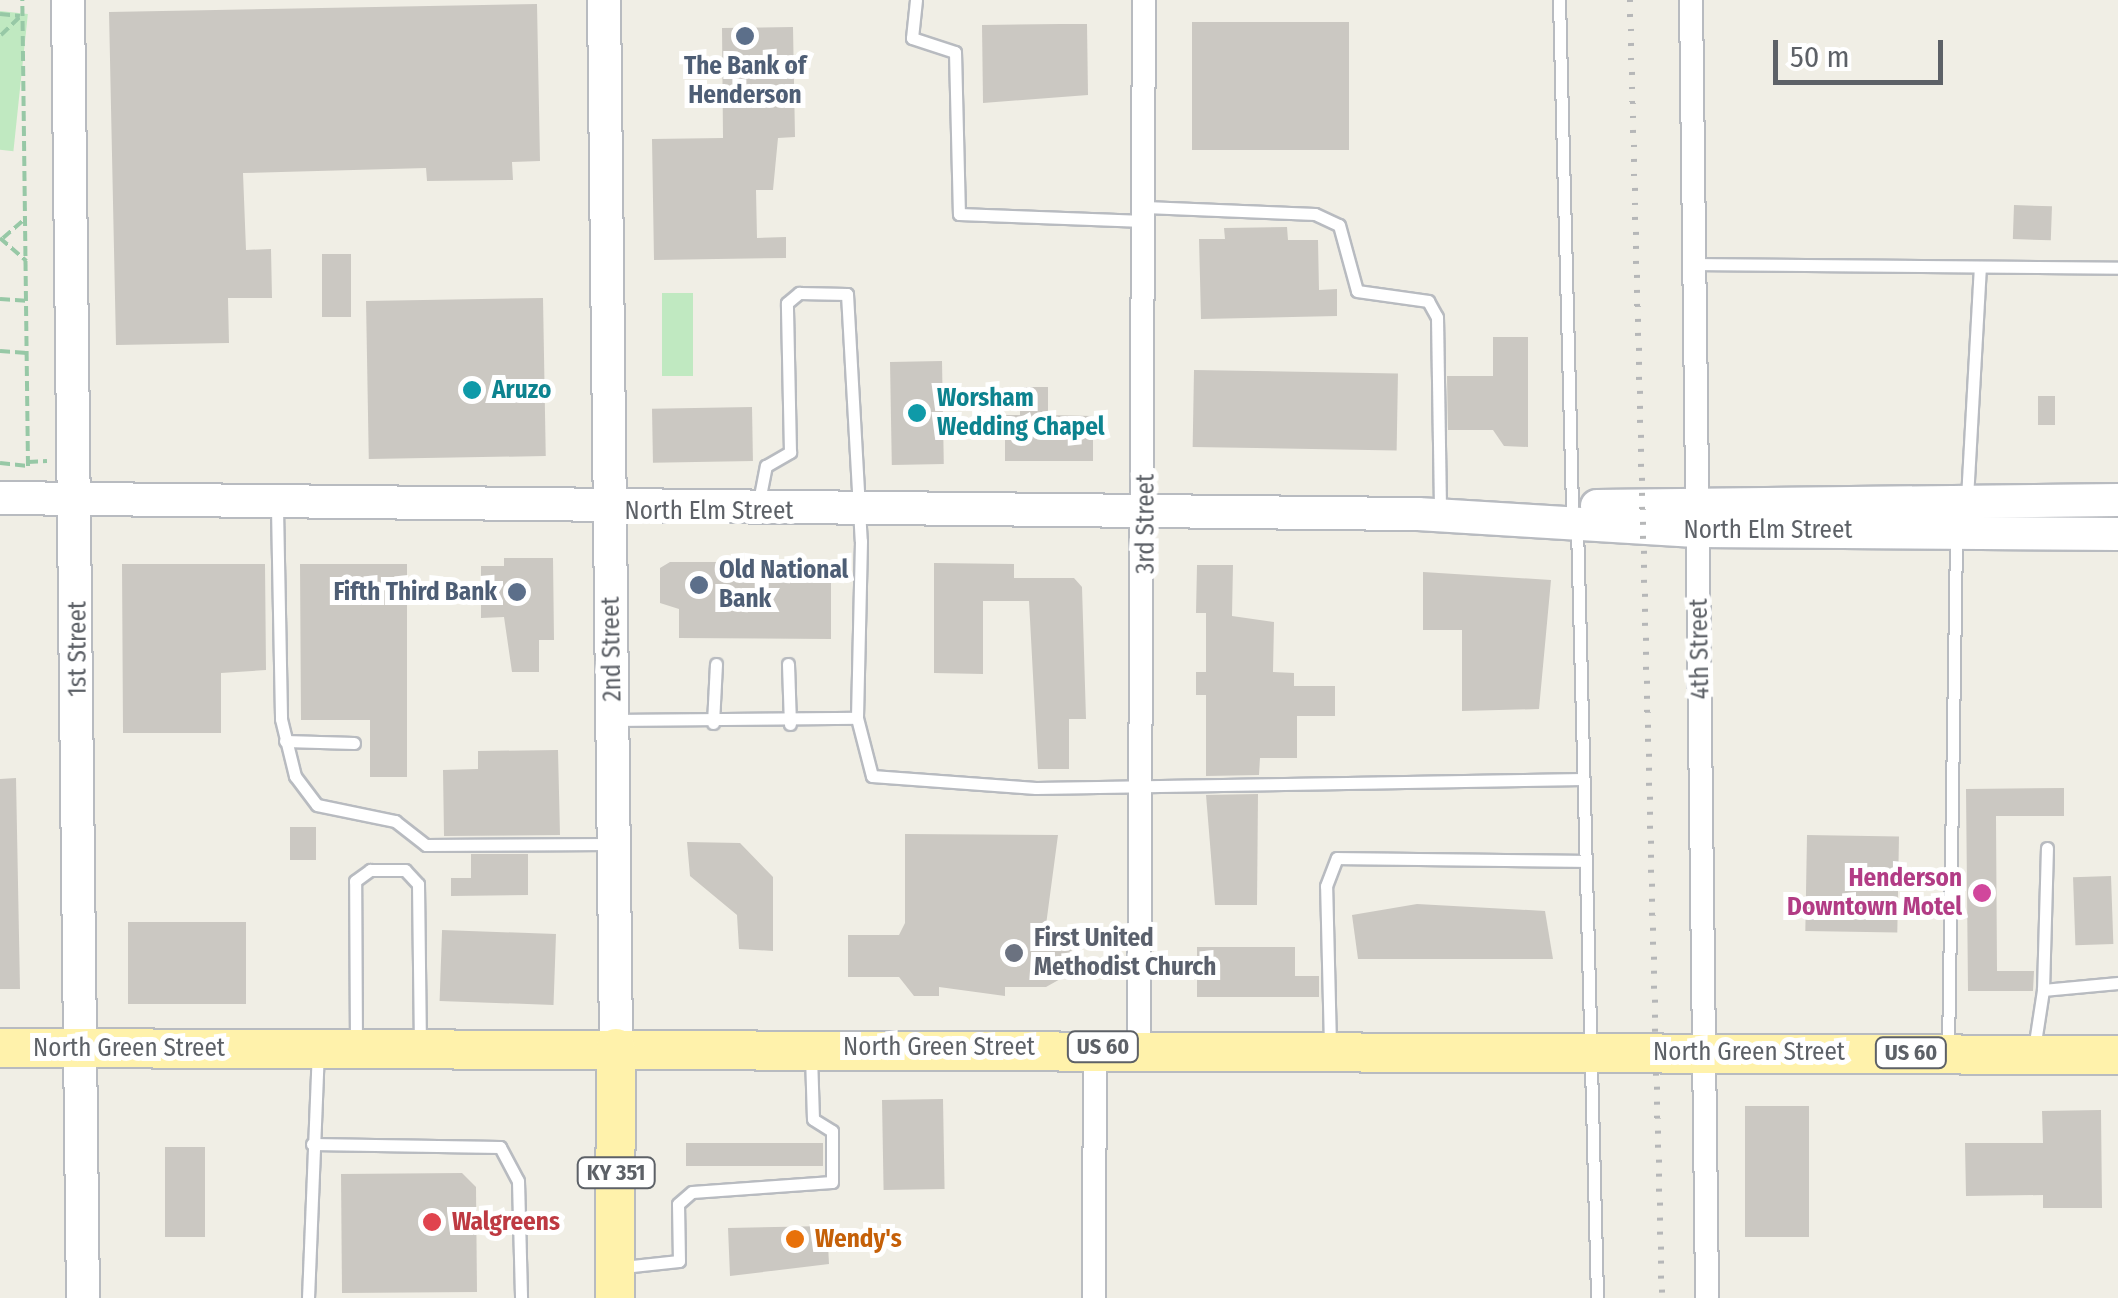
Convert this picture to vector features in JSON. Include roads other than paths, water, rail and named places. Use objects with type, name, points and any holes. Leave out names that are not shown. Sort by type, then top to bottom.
[{"type":"main road","name":"North Green Street","points":[[0,1048],[1095,1047],[2118,1055]]},
{"type":"main road","name":"2nd Street","points":[[615,1282],[616,1048]]},
{"type":"street","name":"1st Street","points":[[68,0],[84,1298]]},
{"type":"street","name":"2nd Street","points":[[604,0],[616,1048]]},
{"type":"street","name":"3rd Street","points":[[1139,1048],[1147,510],[1144,0]]},
{"type":"street","name":"4th Street","points":[[1692,0],[1707,1298]]},
{"type":"street","name":"North Elm Street","points":[[0,498],[77,504],[276,508],[1147,510],[1699,517],[1962,516],[2118,500]]},
{"type":"street","name":"North Elm Street","points":[[1962,516],[2118,534]]},
{"type":"street","points":[[1094,1298],[1095,1047]]},
{"type":"lane","points":[[916,0],[912,38],[955,52],[959,214],[1314,214],[1339,225],[1356,291],[1428,301],[1437,317],[1429,513]]},
{"type":"lane","points":[[1559,0],[1597,1298]]},
{"type":"lane","points":[[1695,264],[2118,268]]},
{"type":"lane","points":[[1948,1054],[1962,516],[1980,268]]},
{"type":"lane","points":[[757,510],[766,466],[790,452],[788,304],[799,293],[847,294],[853,311],[854,510],[864,692],[857,718],[872,776],[896,782],[1143,785],[1584,779]]},
{"type":"lane","points":[[276,508],[285,741],[317,805],[395,821],[426,845],[614,844]]},
{"type":"lane","points":[[713,724],[716,664]]},
{"type":"lane","points":[[788,664],[790,724]]},
{"type":"lane","points":[[612,720],[790,724],[857,718]]},
{"type":"lane","points":[[285,741],[354,743]]},
{"type":"lane","points":[[2033,1054],[2044,990],[2047,848]]},
{"type":"lane","points":[[1330,1049],[1326,886],[1337,858],[1586,861]]},
{"type":"lane","points":[[356,1048],[355,881],[370,870],[405,870],[418,884],[420,1048]]},
{"type":"lane","points":[[2044,990],[2118,983]]},
{"type":"lane","points":[[308,1298],[318,1048]]},
{"type":"lane","points":[[615,1282],[679,1262],[678,1204],[692,1192],[832,1182],[832,1131],[813,1118],[811,1048]]},
{"type":"lane","points":[[312,1144],[500,1146],[518,1182],[521,1298]]},
{"type":"railway","points":[[1630,0],[1662,1298]]},
{"type":"place","name":"The Bank of Henderson","points":[[745,36]]},
{"type":"place","name":"Aruzo","points":[[472,390]]},
{"type":"place","name":"Worsham Wedding Chapel","points":[[917,413]]},
{"type":"place","name":"Old National Bank","points":[[699,585]]},
{"type":"place","name":"Fifth Third Bank","points":[[517,592]]},
{"type":"place","name":"Henderson Downtown Motel","points":[[1982,893]]},
{"type":"place","name":"First United Methodist Church","points":[[1014,953]]},
{"type":"place","name":"Walgreens","points":[[432,1222]]},
{"type":"place","name":"Wendy's","points":[[795,1239]]}]
